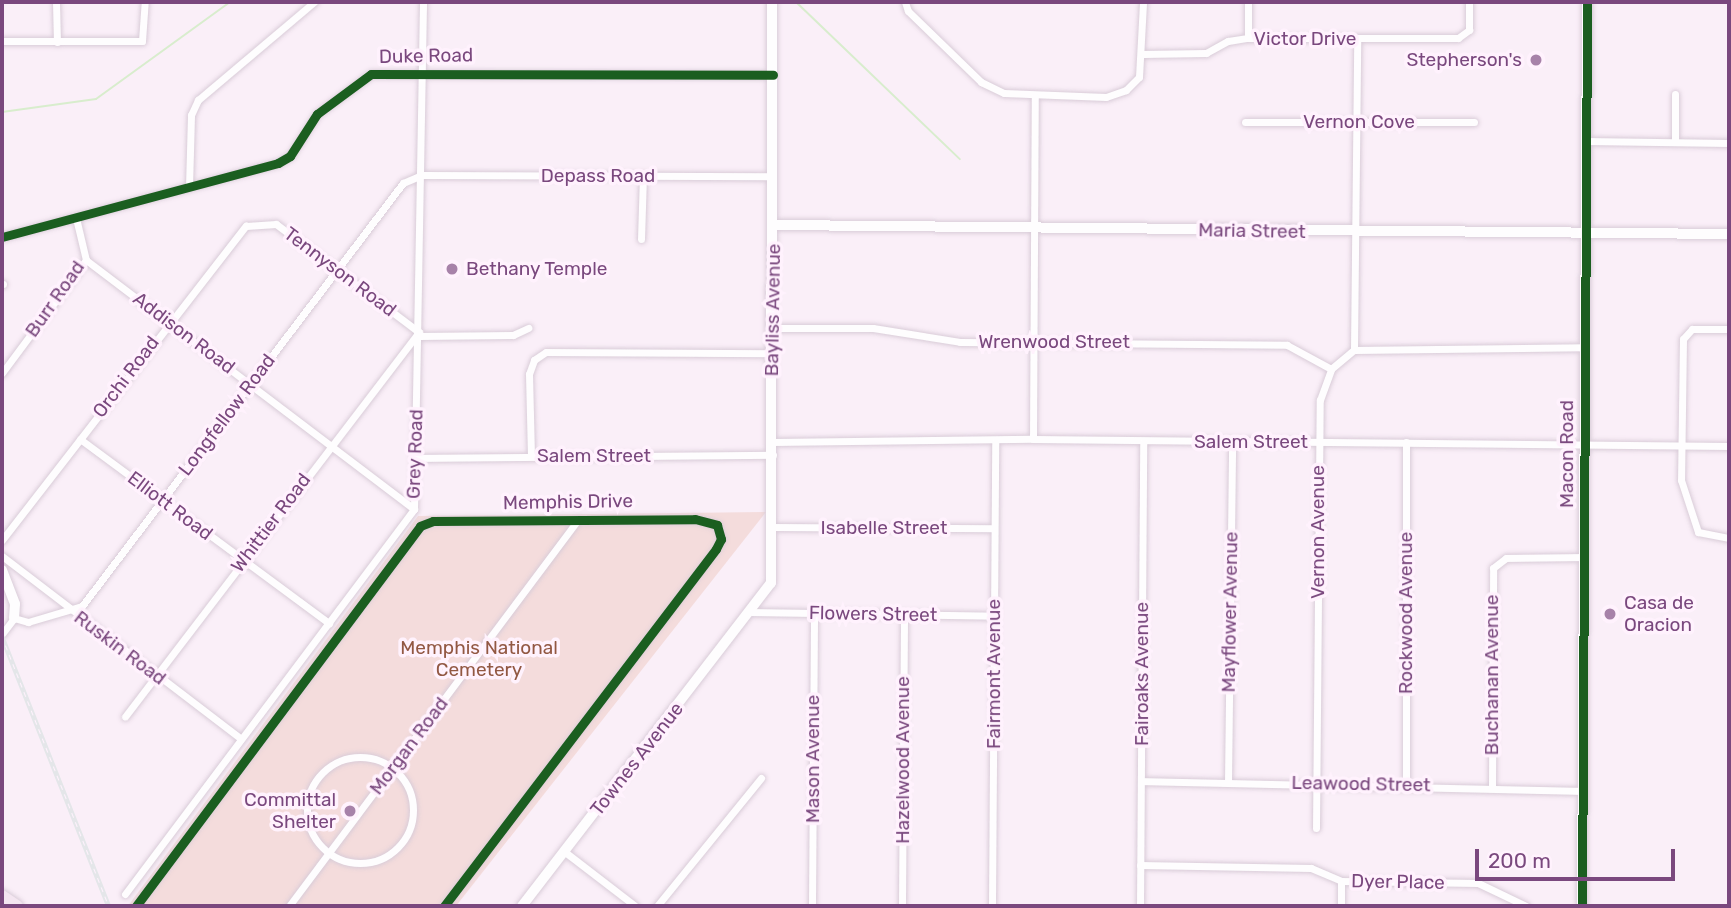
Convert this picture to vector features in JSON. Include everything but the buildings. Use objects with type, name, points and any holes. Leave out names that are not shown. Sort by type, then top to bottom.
[{"type":"main road","name":"Macon Road","points":[[1581,906],[1587,2]]},
{"type":"main road","points":[[2,897],[17,906]]},
{"type":"street","points":[[56,2],[57,42]]},
{"type":"street","points":[[2,41],[142,41],[145,2]]},
{"type":"street","points":[[189,187],[191,115],[198,100],[314,2]]},
{"type":"street","name":"Grey Road","points":[[125,894],[414,509],[423,2]]},
{"type":"street","name":"Bayliss Avenue","points":[[752,612],[775,568],[772,2]]},
{"type":"street","points":[[905,2],[908,11],[981,82],[1004,93],[1035,97],[1106,97],[1125,91],[1139,77],[1143,54],[1143,2]]},
{"type":"street","points":[[1248,2],[1248,38]]},
{"type":"street","name":"Victor Drive","points":[[1143,54],[1206,53],[1228,41],[1248,38],[1458,38],[1469,30],[1469,2]]},
{"type":"street","points":[[1354,350],[1357,39]]},
{"type":"street","name":"Duke Road","points":[[2,237],[189,187],[290,156],[317,114],[357,80],[371,74],[422,72],[773,75]]},
{"type":"street","points":[[1675,93],[1675,142]]},
{"type":"street","points":[[1033,439],[1035,97]]},
{"type":"street","name":"Vernon Cove","points":[[1245,122],[1474,122]]},
{"type":"street","points":[[1586,141],[1729,143]]},
{"type":"street","name":"Depass Road","points":[[422,175],[773,176]]},
{"type":"street","name":"Longfellow Road","points":[[73,612],[162,500],[403,183],[422,175]]},
{"type":"street","points":[[641,239],[643,176]]},
{"type":"street","name":"Burr Road","points":[[2,373],[86,260],[76,218]]},
{"type":"street","name":"Tennyson Road","points":[[257,222],[276,224],[419,334]]},
{"type":"street","name":"Orchi Road","points":[[2,540],[236,235],[257,222]]},
{"type":"street","name":"Maria Street","points":[[775,225],[1729,234]]},
{"type":"street","name":"Addison Road","points":[[86,260],[169,320],[414,509]]},
{"type":"street","points":[[419,334],[513,335],[528,328]]},
{"type":"street","name":"Wrenwood Street","points":[[772,328],[873,328],[960,342],[1287,345],[1331,369]]},
{"type":"street","points":[[1729,329],[1692,329],[1683,339],[1681,485],[1694,527],[1704,535],[1729,538]]},
{"type":"street","name":"Whittier Road","points":[[125,717],[329,446],[419,334]]},
{"type":"street","points":[[1331,369],[1354,350],[1585,347]]},
{"type":"street","points":[[531,456],[529,374],[534,360],[546,352],[772,353]]},
{"type":"street","name":"Vernon Avenue","points":[[1316,828],[1320,400],[1331,369]]},
{"type":"street","name":"Elliott Road","points":[[80,439],[329,623]]},
{"type":"street","name":"Salem Street","points":[[773,442],[995,442],[1033,439],[1729,446]]},
{"type":"street","name":"Fairmont Avenue","points":[[992,906],[995,442]]},
{"type":"street","name":"Fairoaks Avenue","points":[[1140,906],[1143,442]]},
{"type":"street","name":"Mayflower Avenue","points":[[1228,782],[1232,442]]},
{"type":"street","name":"Rockwood Avenue","points":[[1406,442],[1406,784]]},
{"type":"street","name":"Salem Street","points":[[415,458],[773,455]]},
{"type":"street","name":"Morgan Road","points":[[289,906],[579,519]]},
{"type":"street","name":"Memphis Drive","points":[[136,906],[420,526],[579,519],[708,519],[717,525],[721,539],[444,906]]},
{"type":"street","name":"Isabelle Street","points":[[774,527],[994,528]]},
{"type":"street","name":"Ruskin Road","points":[[2,556],[240,738]]},
{"type":"street","name":"Buchanan Avenue","points":[[1492,788],[1492,576],[1497,563],[1515,557],[1583,558]]},
{"type":"street","points":[[2,570],[15,604],[14,618],[2,634]]},
{"type":"street","points":[[14,618],[28,622],[73,612]]},
{"type":"street","name":"Flowers Street","points":[[752,612],[994,616]]},
{"type":"street","name":"Townes Avenue","points":[[522,906],[752,612]]},
{"type":"street","name":"Mason Avenue","points":[[812,906],[814,613]]},
{"type":"street","name":"Hazelwood Avenue","points":[[902,906],[904,614]]},
{"type":"street","points":[[362,756],[393,767],[413,798],[408,835],[397,849],[373,862],[345,862],[329,854],[317,842],[307,810],[317,778],[330,766],[362,756]]},
{"type":"street","points":[[657,906],[761,778]]},
{"type":"street","name":"Leawood Street","points":[[1141,781],[1406,784],[1581,790]]},
{"type":"street","points":[[565,852],[635,906]]},
{"type":"street","name":"Dyer Place","points":[[1140,865],[1311,868],[1341,881],[1479,883],[1526,906]]},
{"type":"street","points":[[1341,881],[1341,906]]},
{"type":"green space","name":"Memphis National Cemetery","points":[[766,512],[456,906],[128,906],[418,516]]},
{"type":"waterway","points":[[2,112],[96,99],[230,2]]},
{"type":"waterway","points":[[796,2],[960,159]]},
{"type":"railway","points":[[2,636],[109,906]]},
{"type":"cycle path","points":[[1582,906],[1587,2]]},
{"type":"cycle path","points":[[2,237],[278,163],[290,156],[317,114],[371,74],[773,75]]},
{"type":"cycle path","points":[[136,906],[420,526],[433,521],[695,519],[717,525],[721,539],[716,549],[444,906]]},
{"type":"place","name":"Stepherson's","points":[[1536,60]]},
{"type":"place","name":"Bethany Temple","points":[[452,269]]},
{"type":"place","name":"Casa de Oracion","points":[[1610,614]]},
{"type":"place","name":"Committal Shelter","points":[[350,811]]}]
